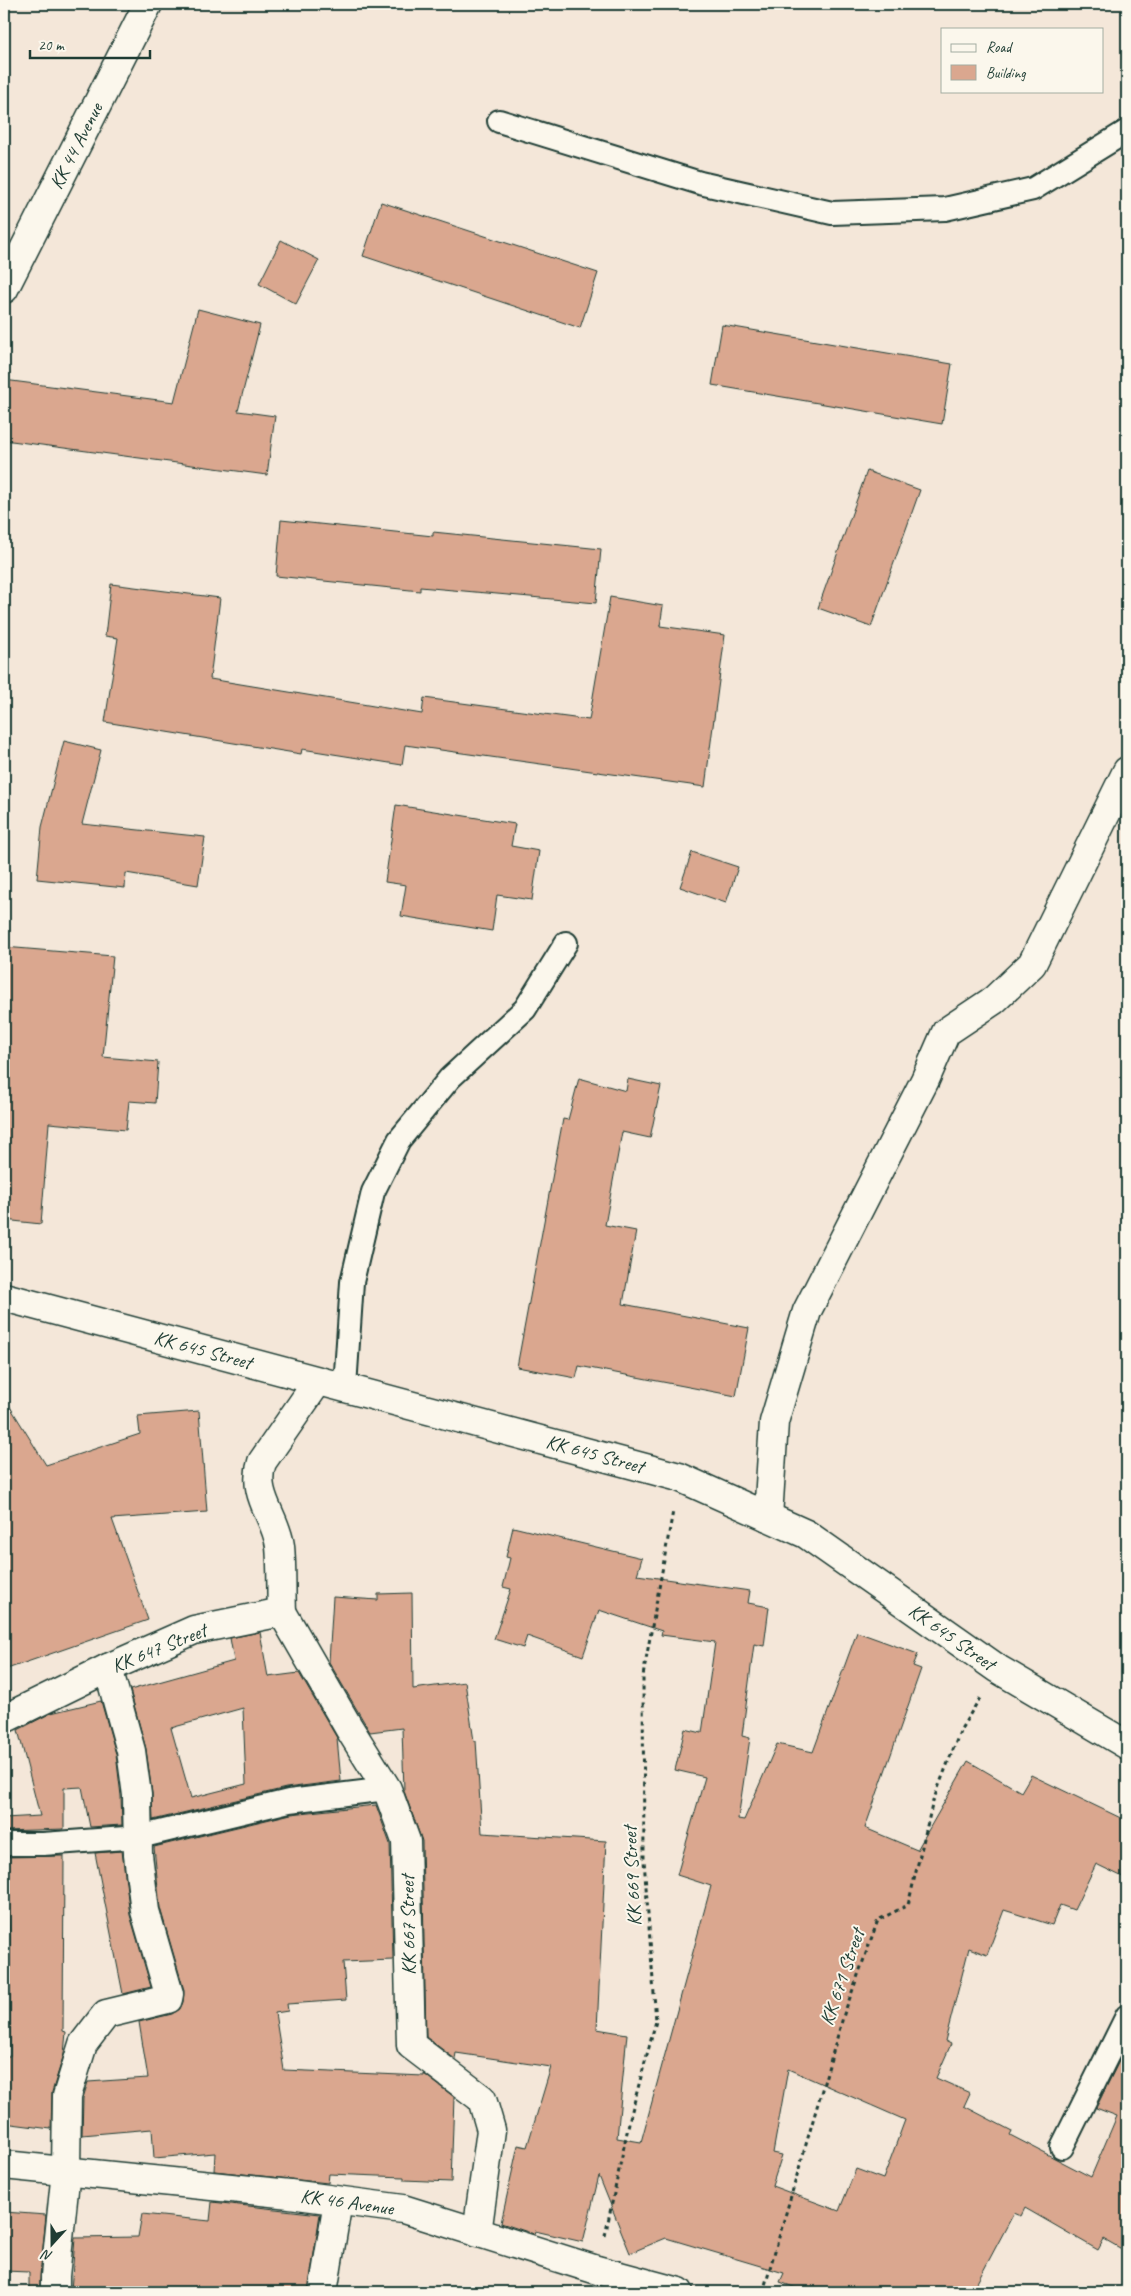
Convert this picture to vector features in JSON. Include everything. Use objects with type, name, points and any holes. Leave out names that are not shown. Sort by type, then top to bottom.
[{"type":"street","name":"KK 44 Avenue","points":[[4,288],[148,4]]},
{"type":"street","points":[[768,1517],[774,1422],[807,1311],[924,1080],[946,1032],[994,1000],[1032,964],[1127,771]]},
{"type":"street","name":"KK 645 Street","points":[[4,1297],[679,1477],[806,1534],[998,1670],[1065,1706],[1127,1745]]},
{"type":"street","points":[[282,1612],[280,1545],[259,1488],[258,1475],[262,1462],[318,1380]]},
{"type":"street","name":"KK 647 Street","points":[[4,1719],[108,1668],[194,1630],[282,1612]]},
{"type":"street","name":"KK 667 Street","points":[[282,1612],[349,1728],[387,1789],[406,1841],[411,2045],[482,2099],[491,2130],[477,2233]]},
{"type":"street","points":[[55,2292],[66,2171],[67,2096],[83,2044],[106,2014],[168,1999],[169,1994],[145,1912],[138,1855],[137,1795],[131,1751],[108,1668]]},
{"type":"street","name":"KK 46 Avenue","points":[[4,2164],[338,2200],[403,2209],[598,2270],[679,2292]]},
{"type":"street","points":[[323,2292],[338,2200]]},
{"type":"lane","points":[[500,121],[700,183],[832,212],[945,209],[1033,189],[1127,131]]},
{"type":"lane","points":[[345,1388],[352,1282],[373,1192],[394,1148],[450,1078],[525,1009],[566,943]]},
{"type":"lane","points":[[4,1844],[139,1837],[289,1801],[387,1789]]},
{"type":"lane","points":[[1062,2147],[1127,2016]]},
{"type":"path","name":"KK 669 Street","points":[[598,2270],[630,2118],[656,2021],[644,1860],[643,1676],[679,1477]]},
{"type":"path","name":"KK 671 Street","points":[[763,2292],[844,2014],[878,1920],[908,1906],[933,1801],[961,1729],[998,1670]]},
{"type":"building","points":[[381,202],[598,273],[580,328],[363,256]]},
{"type":"building","points":[[281,240],[319,260],[296,304],[259,284]]},
{"type":"building","points":[[198,309],[260,325],[238,411],[275,416],[267,475],[4,440],[4,380],[174,402]]},
{"type":"building","points":[[722,325],[952,364],[942,424],[712,385]]},
{"type":"building","points":[[867,471],[920,490],[871,627],[818,608]]},
{"type":"building","points":[[281,520],[433,536],[433,532],[601,549],[596,603],[420,587],[420,591],[276,576]]},
{"type":"building","points":[[111,584],[220,598],[210,679],[422,714],[424,698],[589,720],[610,597],[663,606],[660,626],[725,635],[705,787],[405,745],[402,765],[302,749],[301,754],[105,722],[118,638],[105,636]]},
{"type":"building","points":[[64,741],[101,750],[82,824],[205,837],[198,885],[126,873],[125,888],[37,879],[42,827]]},
{"type":"building","points":[[396,805],[515,824],[511,846],[539,851],[532,900],[497,895],[492,931],[401,916],[406,885],[385,882]]},
{"type":"building","points":[[692,852],[738,867],[726,903],[680,887]]},
{"type":"building","points":[[4,947],[113,956],[103,1057],[158,1062],[155,1103],[129,1101],[126,1130],[49,1123],[41,1224],[4,1220]]},
{"type":"building","points":[[579,1078],[626,1091],[628,1079],[661,1086],[650,1138],[622,1132],[605,1225],[636,1231],[623,1304],[749,1328],[736,1396],[579,1366],[576,1378],[517,1367],[563,1119],[568,1120]]},
{"type":"building","points":[[4,1397],[46,1465],[140,1434],[138,1416],[199,1411],[207,1512],[112,1519],[148,1620],[4,1670]]},
{"type":"building","points":[[513,1527],[642,1558],[637,1575],[750,1591],[748,1603],[769,1607],[764,1646],[754,1644],[742,1736],[750,1738],[738,1819],[744,1820],[777,1744],[813,1752],[857,1632],[918,1654],[913,1666],[921,1669],[865,1828],[917,1850],[968,1761],[1021,1792],[1031,1775],[1127,1821],[1127,1879],[1096,1864],[1074,1910],[1060,1905],[1052,1925],[1004,1910],[987,1955],[969,1948],[945,2041],[951,2044],[936,2078],[970,2093],[964,2106],[1012,2131],[1010,2135],[1091,2177],[1117,2116],[1096,2108],[1127,2045],[1127,2252],[1104,2239],[1098,2250],[1025,2208],[1021,2216],[1014,2213],[972,2292],[807,2292],[780,2282],[784,2273],[666,2238],[630,2253],[599,2176],[583,2242],[535,2231],[534,2234],[501,2223],[518,2145],[527,2147],[551,2067],[456,2053],[455,2059],[426,2037],[422,1841],[404,1791],[402,1728],[370,1732],[329,1662],[333,1597],[378,1600],[378,1594],[412,1593],[413,1689],[465,1682],[474,1741],[476,1741],[482,1833],[606,1841],[597,2029],[627,2034],[617,2138],[641,2142],[711,1886],[677,1875],[705,1777],[675,1770],[685,1729],[702,1733],[715,1642],[661,1635],[662,1631],[599,1610],[583,1656],[527,1636],[523,1648],[494,1639],[511,1589],[503,1587],[510,1558],[506,1557]],"holes":[[[788,2069],[905,2120],[883,2179],[856,2169],[839,2211],[772,2186],[782,2155],[773,2153]]]},
{"type":"building","points":[[260,1632],[268,1677],[299,1673],[337,1738],[341,1781],[286,1788],[153,1820],[152,1793],[146,1749],[130,1690],[234,1661],[230,1638]],"holes":[[[243,1708],[246,1784],[191,1798],[171,1728]]]},
{"type":"building","points":[[101,1701],[116,1754],[122,1825],[90,1827],[82,1787],[64,1788],[64,1829],[4,1831],[4,1818],[40,1816],[18,1730],[51,1713]]},
{"type":"building","points":[[376,1805],[390,1844],[393,1960],[343,1962],[346,2000],[287,2004],[288,2011],[275,2013],[284,2070],[424,2076],[424,2074],[454,2097],[451,2182],[404,2180],[404,2177],[329,2174],[328,2183],[214,2171],[215,2153],[154,2158],[152,2129],[82,2135],[83,2098],[88,2082],[148,2078],[139,2022],[172,2014],[180,2009],[183,2002],[184,1990],[160,1908],[154,1847],[291,1814]]},
{"type":"building","points":[[122,1851],[130,1915],[151,1987],[123,1994],[95,1853]]},
{"type":"building","points":[[64,1856],[63,2031],[66,2032],[64,2054],[52,2092],[51,2129],[4,2123],[4,2056],[10,2056],[10,1936],[5,1857]]},
{"type":"building","points":[[212,2202],[320,2214],[308,2292],[71,2291],[75,2238],[138,2237],[142,2214],[210,2221]]},
{"type":"building","points":[[4,2212],[46,2215],[39,2292],[29,2292],[29,2272],[4,2271]]}]
